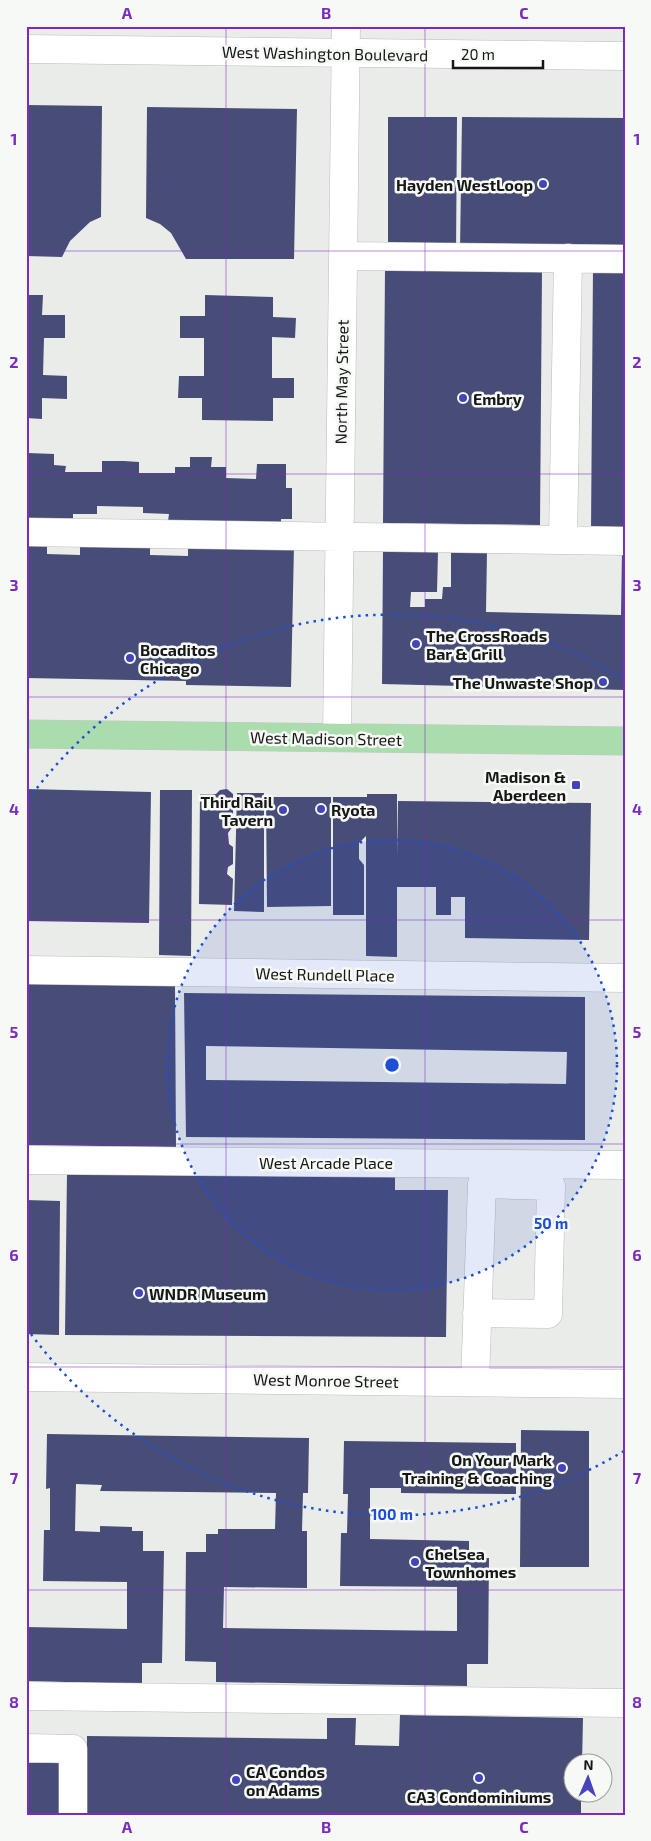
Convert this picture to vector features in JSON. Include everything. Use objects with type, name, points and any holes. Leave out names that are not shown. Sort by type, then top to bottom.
[{"type":"main road","name":"West Madison Street","points":[[26,734],[625,741]]},
{"type":"street","name":"North May Street","points":[[337,738],[346,26]]},
{"type":"street","name":"West Washington Boulevard","points":[[26,49],[139,38],[345,54],[625,56]]},
{"type":"street","points":[[343,256],[625,258]]},
{"type":"street","points":[[563,540],[568,258]]},
{"type":"street","points":[[26,532],[625,541]]},
{"type":"street","name":"West Rundell Place","points":[[26,970],[625,978]]},
{"type":"street","name":"West Arcade Place","points":[[26,1160],[625,1164]]},
{"type":"street","points":[[475,1382],[477,1313],[482,1184],[551,1186],[548,1314],[477,1313]]},
{"type":"street","name":"West Monroe Street","points":[[26,1376],[625,1384]]},
{"type":"street","points":[[26,1696],[625,1703]]},
{"type":"street","points":[[26,1748],[74,1749],[73,1815]]},
{"type":"building","points":[[26,105],[102,106],[101,217],[90,222],[70,241],[62,257],[26,256]]},
{"type":"building","points":[[147,107],[297,109],[294,259],[186,259],[171,233],[160,224],[146,218]]},
{"type":"building","points":[[388,117],[457,117],[456,254],[388,253]]},
{"type":"building","name":"Hayden WestLoop","points":[[462,117],[625,118],[625,252],[460,250]]},
{"type":"building","points":[[593,267],[625,268],[625,531],[591,531]]},
{"type":"building","name":"Embry","points":[[385,269],[542,270],[540,525],[383,523]]},
{"type":"building","points":[[26,295],[43,295],[42,315],[65,315],[65,338],[44,338],[43,375],[67,376],[67,399],[42,398],[42,419],[26,418]]},
{"type":"building","points":[[205,295],[273,297],[273,317],[296,318],[295,338],[272,337],[272,378],[294,378],[294,398],[273,398],[273,421],[202,420],[202,398],[178,398],[179,376],[204,376],[204,338],[180,338],[180,316],[205,316]]},
{"type":"building","points":[[28,453],[54,454],[54,465],[66,466],[65,472],[102,472],[102,461],[124,461],[139,462],[139,473],[175,473],[175,467],[190,467],[190,457],[212,457],[211,467],[226,467],[226,478],[256,479],[257,464],[286,464],[286,488],[292,488],[292,519],[281,519],[281,524],[168,521],[169,514],[143,513],[143,507],[97,506],[97,514],[73,514],[73,522],[26,521]]},
{"type":"building","points":[[26,541],[47,542],[47,554],[80,555],[80,541],[150,542],[150,555],[188,556],[188,543],[294,545],[291,687],[186,685],[186,681],[26,678]]},
{"type":"building","points":[[451,550],[487,551],[486,612],[621,615],[622,551],[625,551],[625,690],[382,684],[383,551],[438,552],[437,592],[411,592],[410,607],[425,607],[425,599],[442,599],[443,587],[451,587]]},
{"type":"building","points":[[26,789],[151,792],[149,923],[26,921]]},
{"type":"building","points":[[227,789],[233,794],[233,826],[228,833],[229,844],[233,847],[233,864],[228,867],[227,874],[233,879],[232,905],[199,904],[200,794],[216,794],[220,790]]},
{"type":"building","points":[[160,790],[192,790],[191,956],[159,955]]},
{"type":"building","points":[[237,793],[264,793],[264,912],[234,911]]},
{"type":"building","points":[[367,794],[397,794],[397,856],[398,801],[591,803],[589,940],[465,938],[465,897],[451,897],[451,915],[436,915],[436,887],[397,887],[397,957],[366,956],[366,836],[359,843],[359,859],[364,865],[364,915],[333,915],[333,797],[367,797]]},
{"type":"building","points":[[266,797],[331,797],[331,906],[267,907]]},
{"type":"building","points":[[26,980],[175,982],[176,1147],[26,1145]]},
{"type":"building","points":[[184,993],[585,997],[585,1140],[186,1137]],"holes":[[[206,1046],[567,1052],[566,1084],[206,1080]]]},
{"type":"building","points":[[67,1172],[395,1176],[395,1190],[448,1190],[446,1337],[65,1335]]},
{"type":"building","points":[[26,1200],[60,1201],[59,1335],[26,1334]]},
{"type":"building","points":[[521,1430],[589,1431],[589,1567],[520,1567]]},
{"type":"building","name":"Chelsea Townhomes","points":[[47,1434],[309,1438],[308,1493],[303,1493],[302,1531],[307,1531],[307,1588],[224,1587],[223,1628],[457,1631],[457,1587],[340,1586],[341,1533],[347,1533],[348,1494],[343,1494],[344,1441],[516,1443],[516,1494],[401,1493],[401,1488],[370,1488],[370,1539],[469,1541],[469,1558],[489,1558],[488,1664],[467,1664],[467,1686],[216,1682],[216,1662],[185,1661],[186,1552],[206,1552],[206,1534],[218,1534],[218,1529],[275,1529],[276,1493],[100,1491],[102,1485],[76,1484],[75,1531],[100,1532],[100,1526],[132,1527],[132,1531],[143,1531],[143,1551],[164,1551],[162,1663],[142,1663],[142,1684],[26,1681],[26,1627],[127,1629],[127,1582],[43,1581],[44,1530],[50,1530],[50,1488],[46,1489]]},
{"type":"building","points":[[400,1715],[583,1718],[582,1754],[564,1754],[564,1804],[581,1804],[581,1815],[87,1815],[87,1736],[327,1739],[327,1718],[356,1718],[355,1745],[399,1746]]},
{"type":"building","points":[[26,1763],[63,1763],[62,1815],[26,1815]]},
{"type":"place","name":"Hayden WestLoop","points":[[543,184]]},
{"type":"place","name":"Embry","points":[[463,398]]},
{"type":"place","name":"The CrossRoads Bar & Grill","points":[[416,644]]},
{"type":"place","name":"Bocaditos Chicago","points":[[130,658]]},
{"type":"place","name":"The Unwaste Shop","points":[[603,682]]},
{"type":"place","name":"Madison & Aberdeen","points":[[576,785]]},
{"type":"place","name":"Ryota","points":[[321,809]]},
{"type":"place","name":"Third Rail Tavern","points":[[283,810]]},
{"type":"place","name":"WNDR Museum","points":[[139,1293]]},
{"type":"place","name":"On Your Mark Training & Coaching","points":[[562,1468]]},
{"type":"place","name":"Chelsea Townhomes","points":[[415,1562]]},
{"type":"place","name":"CA3 Condominiums","points":[[479,1778]]},
{"type":"place","name":"CA Condos on Adams","points":[[236,1780]]}]
